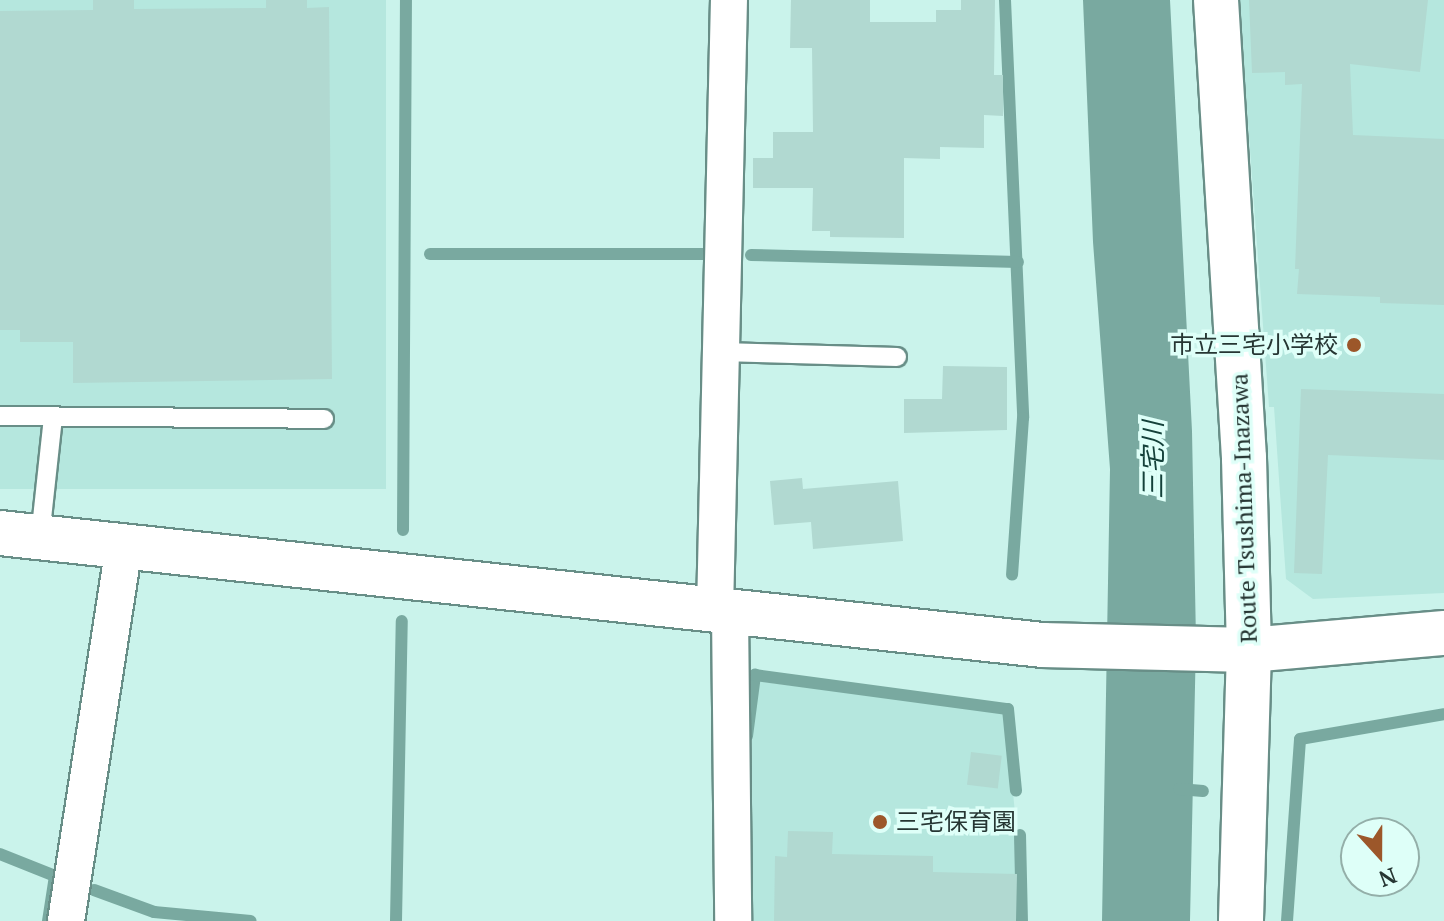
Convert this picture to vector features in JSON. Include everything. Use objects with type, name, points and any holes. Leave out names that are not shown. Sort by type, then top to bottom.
[{"type":"street","points":[[729,0],[722,352],[722,612],[733,921]]},
{"type":"street","name":"Route Tsushima-Inazawa","points":[[1216,0],[1244,458],[1236,650],[1241,921]]},
{"type":"street","points":[[20,535],[1067,647],[1236,650],[1444,633]]},
{"type":"street","points":[[66,921],[124,546]]},
{"type":"lane","points":[[722,352],[897,357]]},
{"type":"lane","points":[[0,416],[324,419]]},
{"type":"lane","points":[[20,535],[53,417]]},
{"type":"shaded area","points":[[0,0],[386,0],[386,489],[0,489]]},
{"type":"shaded area","name":"市立三宅小学校","points":[[1239,0],[1444,0],[1444,593],[1313,599],[1286,579],[1274,407],[1269,407]]},
{"type":"shaded area","name":"三宅保育園","points":[[757,681],[1005,713],[1020,863],[1018,921],[746,921],[745,781]]},
{"type":"water","name":"三宅川","points":[[1083,0],[1170,0],[1192,431],[1196,640],[1190,921],[1102,921],[1110,469],[1093,242]]},
{"type":"building","points":[[93,0],[134,0],[134,9],[266,8],[266,0],[307,0],[307,8],[329,7],[332,379],[73,383],[73,342],[20,342],[20,330],[0,330],[0,11],[93,10]]},
{"type":"building","points":[[791,0],[870,0],[870,22],[936,22],[936,10],[961,10],[961,0],[995,0],[994,75],[1003,75],[1003,116],[984,115],[984,148],[940,147],[940,159],[904,158],[904,238],[830,237],[830,231],[812,231],[813,188],[753,188],[753,158],[773,158],[773,132],[813,132],[812,48],[790,48]]},
{"type":"building","points":[[1249,0],[1428,0],[1420,72],[1350,64],[1353,135],[1444,139],[1444,305],[1380,303],[1380,297],[1297,294],[1299,269],[1295,269],[1302,84],[1285,85],[1285,72],[1252,73]]},
{"type":"building","points":[[943,366],[1007,367],[1007,430],[904,433],[904,399],[942,399]]},
{"type":"building","points":[[1301,389],[1444,394],[1444,460],[1328,455],[1322,574],[1294,573]]},
{"type":"building","points":[[802,478],[803,489],[898,481],[903,541],[813,549],[811,522],[774,525],[770,481]]},
{"type":"building","points":[[971,752],[1002,756],[998,789],[967,785]]},
{"type":"building","points":[[788,831],[833,832],[832,854],[933,856],[933,872],[1017,874],[1016,921],[774,921],[775,856],[787,857]]},
{"type":"waterway","points":[[403,530],[406,0]]},
{"type":"waterway","points":[[1005,0],[1023,418],[1012,575]]},
{"type":"waterway","points":[[430,254],[707,254]]},
{"type":"waterway","points":[[751,255],[1018,262]]},
{"type":"waterway","points":[[396,921],[402,621]]},
{"type":"waterway","points":[[747,736],[755,675],[1008,709],[1016,791]]},
{"type":"waterway","points":[[1287,921],[1300,739],[1444,714]]},
{"type":"waterway","points":[[1179,789],[1203,791]]},
{"type":"waterway","points":[[1020,835],[1022,921]]},
{"type":"waterway","points":[[0,854],[55,876],[48,921]]},
{"type":"waterway","points":[[94,890],[154,912],[251,921]]},
{"type":"place","name":"市立三宅小学校","points":[[1354,345]]},
{"type":"place","name":"三宅保育園","points":[[880,822]]}]
